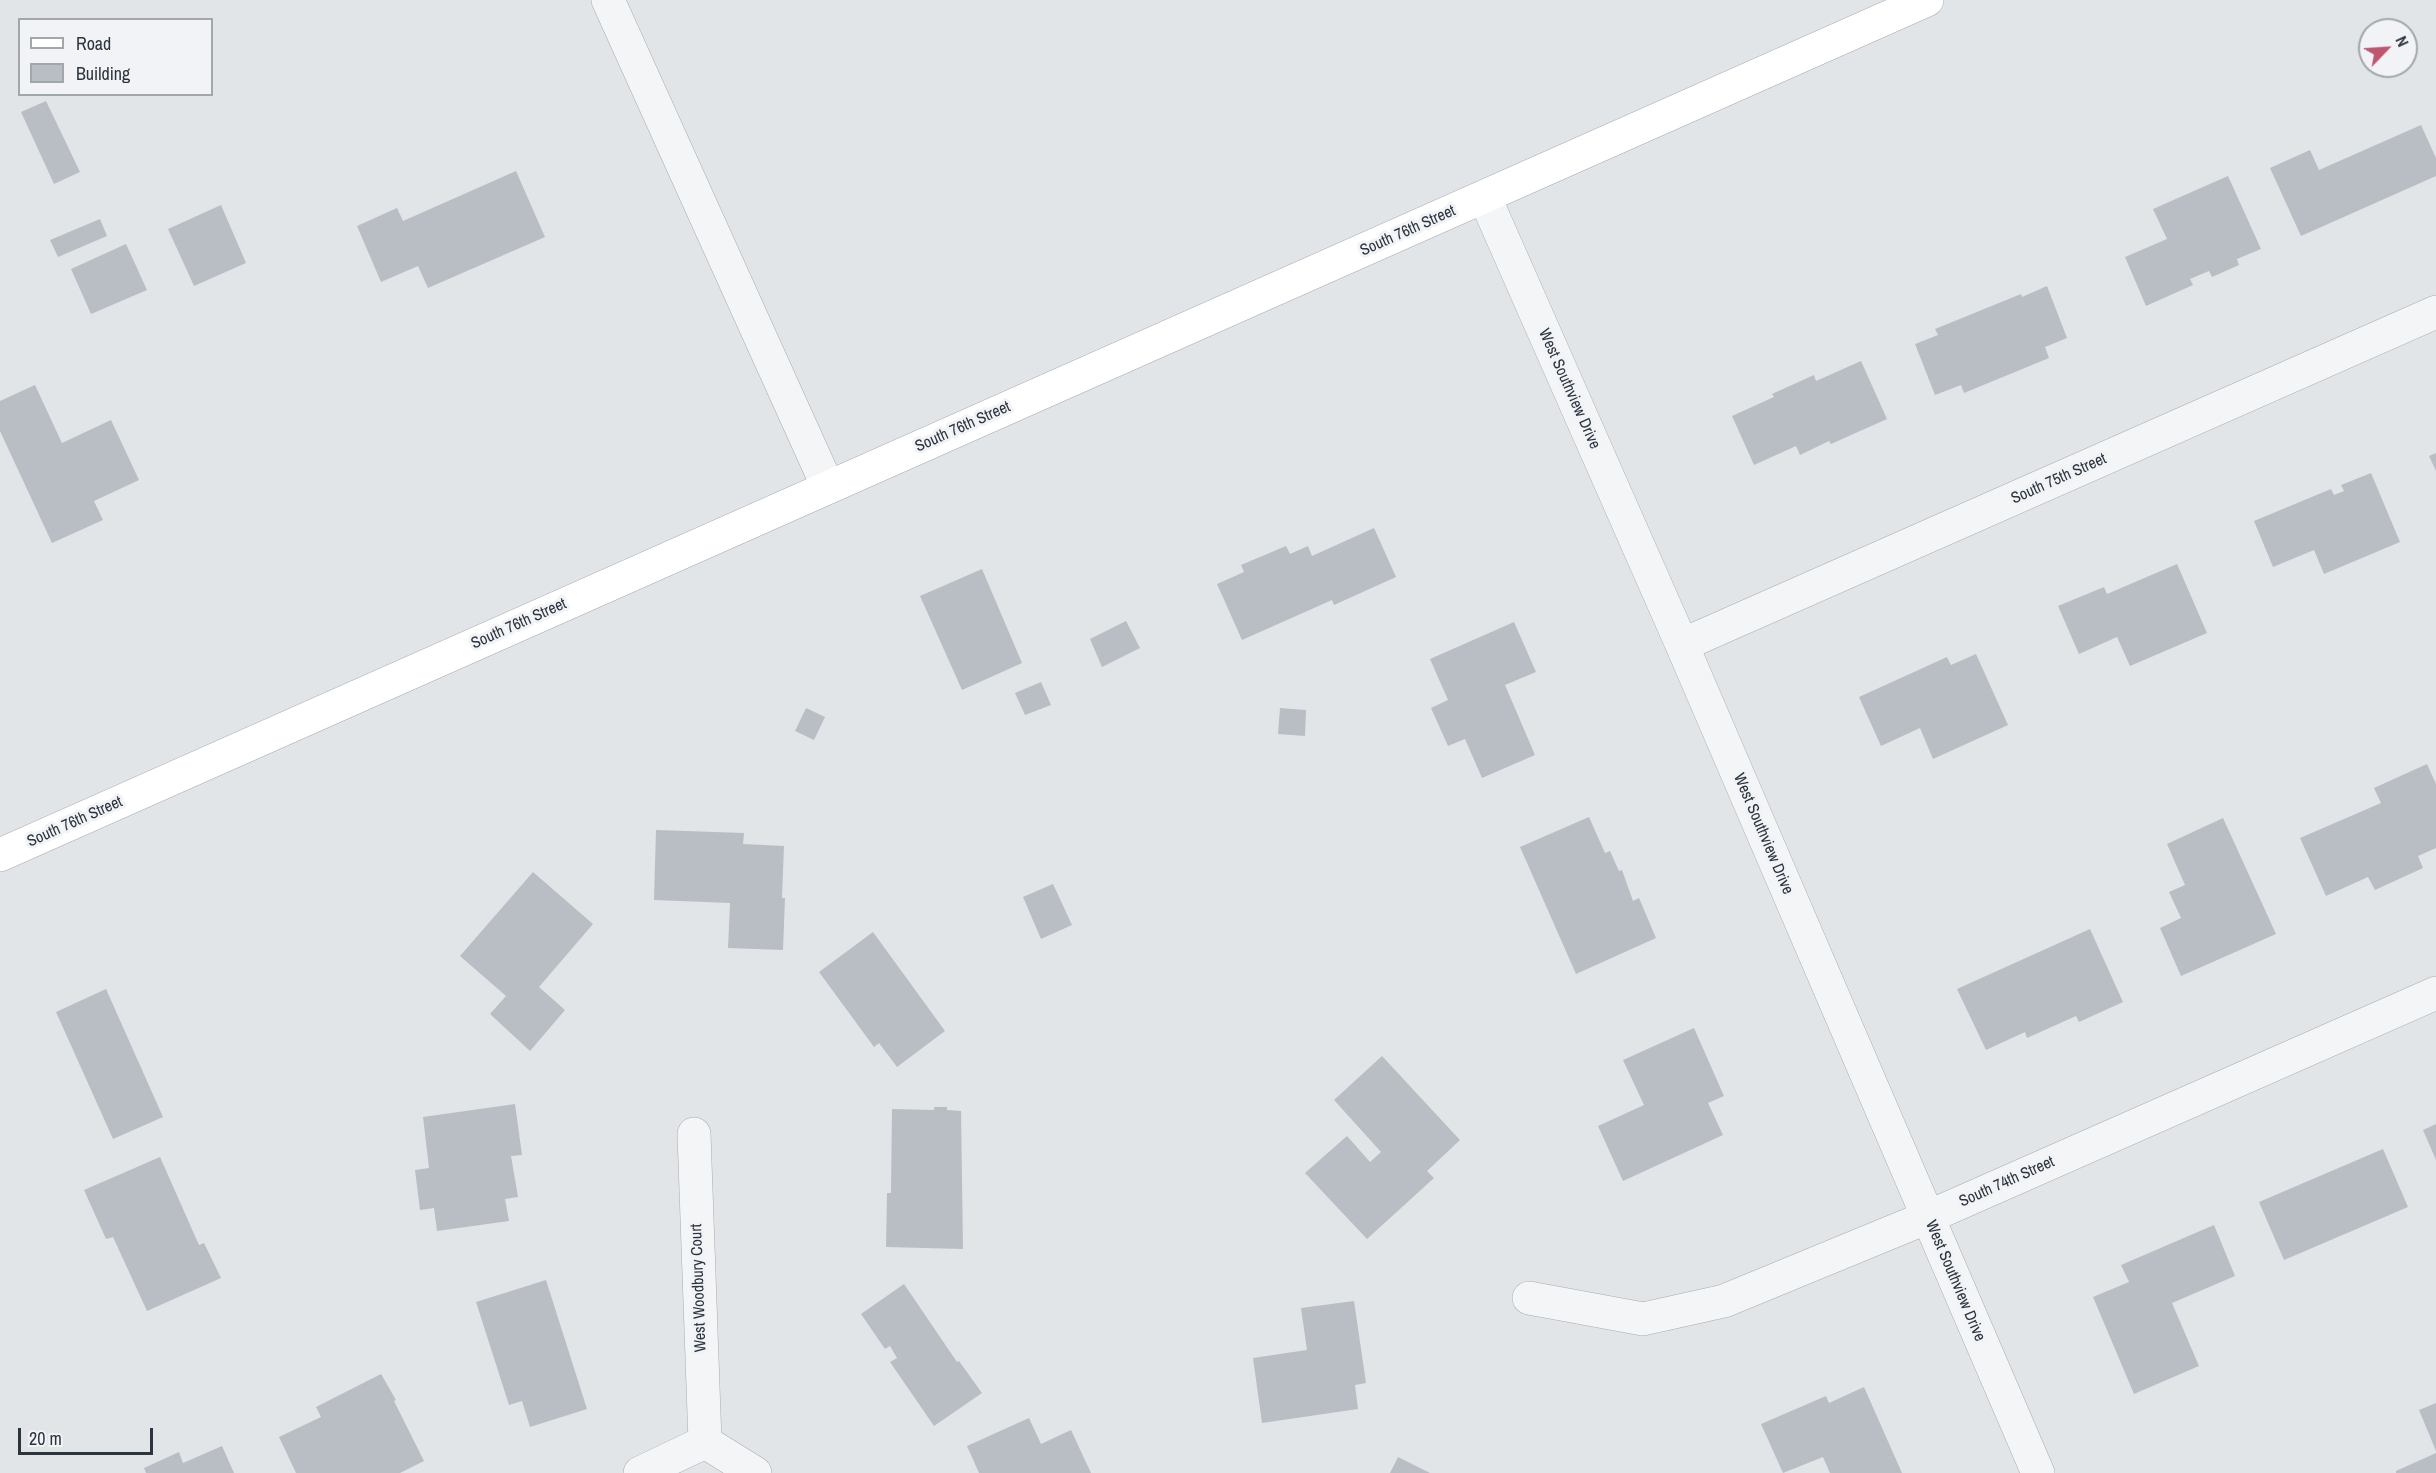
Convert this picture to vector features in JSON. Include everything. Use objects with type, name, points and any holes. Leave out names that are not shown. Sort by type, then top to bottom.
[{"type":"main road","name":"South 76th Street","points":[[0,855],[1927,0]]},
{"type":"street","points":[[608,0],[828,487]]},
{"type":"street","name":"West Southview Drive","points":[[1485,198],[1682,645],[2038,1473]]},
{"type":"street","name":"South 75th Street","points":[[1682,645],[2436,312]]},
{"type":"street","name":"South 74th Street","points":[[1529,1298],[1643,1319],[1724,1301],[1928,1217],[2436,993]]},
{"type":"street","name":"West Woodbury Court","points":[[694,1134],[705,1442]]},
{"type":"street","points":[[640,1473],[705,1442],[755,1473]]},
{"type":"building","points":[[46,101],[80,172],[54,184],[21,112]]},
{"type":"building","points":[[2421,125],[2436,158],[2436,176],[2301,236],[2270,168],[2310,150],[2319,170]]},
{"type":"building","points":[[516,171],[545,237],[428,288],[418,266],[381,282],[357,226],[397,208],[403,221]]},
{"type":"building","points":[[2228,176],[2261,249],[2237,259],[2239,265],[2212,277],[2209,271],[2190,279],[2193,285],[2146,306],[2125,257],[2167,239],[2153,209]]},
{"type":"building","points":[[221,205],[246,263],[194,286],[168,229]]},
{"type":"building","points":[[100,219],[107,236],[58,257],[50,240]]},
{"type":"building","points":[[126,244],[147,290],[91,314],[71,269]]},
{"type":"building","points":[[2047,286],[2067,338],[2045,347],[2049,358],[1964,393],[1961,385],[1935,395],[1915,344],[1938,335],[1935,329],[2021,294],[2022,297]]},
{"type":"building","points":[[1861,361],[1887,419],[1831,444],[1829,441],[1800,455],[1796,446],[1754,465],[1732,416],[1814,375],[1816,381]]},
{"type":"building","points":[[35,385],[62,443],[111,420],[139,480],[94,501],[103,520],[52,543],[0,431],[0,401]]},
{"type":"building","points":[[2436,453],[2436,471],[2429,456]]},
{"type":"building","points":[[2371,473],[2400,542],[2324,574],[2314,550],[2273,567],[2254,521],[2331,489],[2334,495],[2344,491],[2341,485]]},
{"type":"building","points":[[1374,528],[1396,577],[1334,605],[1332,600],[1242,640],[1217,584],[1244,572],[1241,565],[1286,546],[1290,554],[1308,546],[1312,556]]},
{"type":"building","points":[[2177,564],[2207,633],[2130,666],[2117,637],[2079,654],[2058,606],[2104,587],[2107,594]]},
{"type":"building","points":[[982,569],[1022,663],[962,690],[920,596]]},
{"type":"building","points":[[1126,621],[1140,648],[1102,667],[1090,639]]},
{"type":"building","points":[[1514,622],[1536,672],[1505,685],[1535,755],[1482,778],[1465,739],[1448,746],[1431,708],[1448,700],[1430,659]]},
{"type":"building","points":[[1976,654],[2008,725],[1933,759],[1920,728],[1881,746],[1859,697],[1947,657],[1951,665]]},
{"type":"building","points":[[1041,682],[1051,705],[1025,715],[1015,693]]},
{"type":"building","points":[[806,708],[825,717],[814,740],[795,731]]},
{"type":"building","points":[[1280,708],[1306,710],[1305,736],[1278,734]]},
{"type":"building","points":[[2427,764],[2436,784],[2436,848],[2418,856],[2423,868],[2375,890],[2368,877],[2326,896],[2300,838],[2381,803],[2374,788]]},
{"type":"building","points":[[1589,817],[1605,853],[1610,851],[1619,871],[1622,870],[1633,901],[1639,898],[1656,938],[1576,974],[1520,847]]},
{"type":"building","points":[[2223,818],[2276,934],[2181,976],[2160,928],[2181,918],[2169,892],[2185,885],[2167,844]]},
{"type":"building","points":[[656,830],[744,833],[743,844],[784,846],[783,950],[728,948],[730,903],[654,900]]},
{"type":"building","points":[[533,872],[593,924],[539,987],[565,1010],[530,1051],[490,1014],[506,996],[460,956]]},
{"type":"building","points":[[1053,884],[1072,925],[1041,939],[1023,897]]},
{"type":"building","points":[[2090,929],[2123,1002],[2079,1022],[2076,1016],[2027,1038],[2025,1032],[1986,1050],[1957,989]]},
{"type":"building","points":[[873,932],[945,1031],[897,1067],[879,1043],[874,1047],[819,972]]},
{"type":"building","points":[[106,989],[163,1117],[113,1139],[56,1012]]},
{"type":"building","points":[[1694,1028],[1724,1096],[1708,1103],[1723,1135],[1623,1181],[1598,1126],[1644,1105],[1623,1060]]},
{"type":"building","points":[[1382,1056],[1460,1140],[1427,1171],[1434,1178],[1367,1239],[1305,1173],[1347,1136],[1370,1162],[1381,1152],[1334,1100]]},
{"type":"building","points":[[515,1104],[522,1155],[511,1156],[518,1197],[505,1199],[509,1221],[437,1231],[434,1208],[420,1210],[415,1170],[429,1168],[423,1117]]},
{"type":"building","points":[[934,1107],[947,1107],[947,1110],[961,1111],[963,1249],[886,1247],[887,1193],[891,1193],[892,1109],[934,1110]]},
{"type":"building","points":[[2436,1124],[2436,1160],[2423,1130]]},
{"type":"building","points":[[2383,1149],[2408,1207],[2284,1260],[2259,1202]]},
{"type":"building","points":[[160,1157],[199,1245],[204,1243],[221,1278],[147,1311],[113,1237],[106,1239],[84,1190]]},
{"type":"building","points":[[2214,1225],[2235,1276],[2172,1303],[2199,1366],[2134,1394],[2093,1297],[2129,1282],[2121,1265]]},
{"type":"building","points":[[546,1280],[587,1409],[530,1427],[522,1401],[509,1405],[476,1302]]},
{"type":"building","points":[[904,1284],[957,1362],[959,1361],[982,1393],[934,1426],[890,1362],[897,1358],[890,1346],[885,1349],[861,1314]]},
{"type":"building","points":[[1354,1301],[1366,1383],[1355,1385],[1358,1409],[1262,1423],[1253,1358],[1307,1350],[1301,1308]]},
{"type":"building","points":[[381,1374],[396,1400],[394,1401],[424,1461],[400,1473],[296,1473],[279,1437],[321,1417],[316,1407]]},
{"type":"building","points":[[1864,1387],[1902,1473],[1830,1473],[1823,1457],[1783,1473],[1761,1424],[1826,1396],[1829,1403]]},
{"type":"building","points":[[2436,1403],[2436,1451],[2419,1410]]},
{"type":"building","points":[[1029,1418],[1041,1444],[1071,1430],[1091,1473],[979,1473],[967,1446]]},
{"type":"building","points":[[222,1446],[234,1473],[146,1473],[144,1468],[179,1452],[183,1463]]},
{"type":"building","points":[[2436,1453],[2436,1473],[2396,1473],[2396,1471]]},
{"type":"building","points":[[1398,1457],[1430,1473],[1390,1473]]}]
